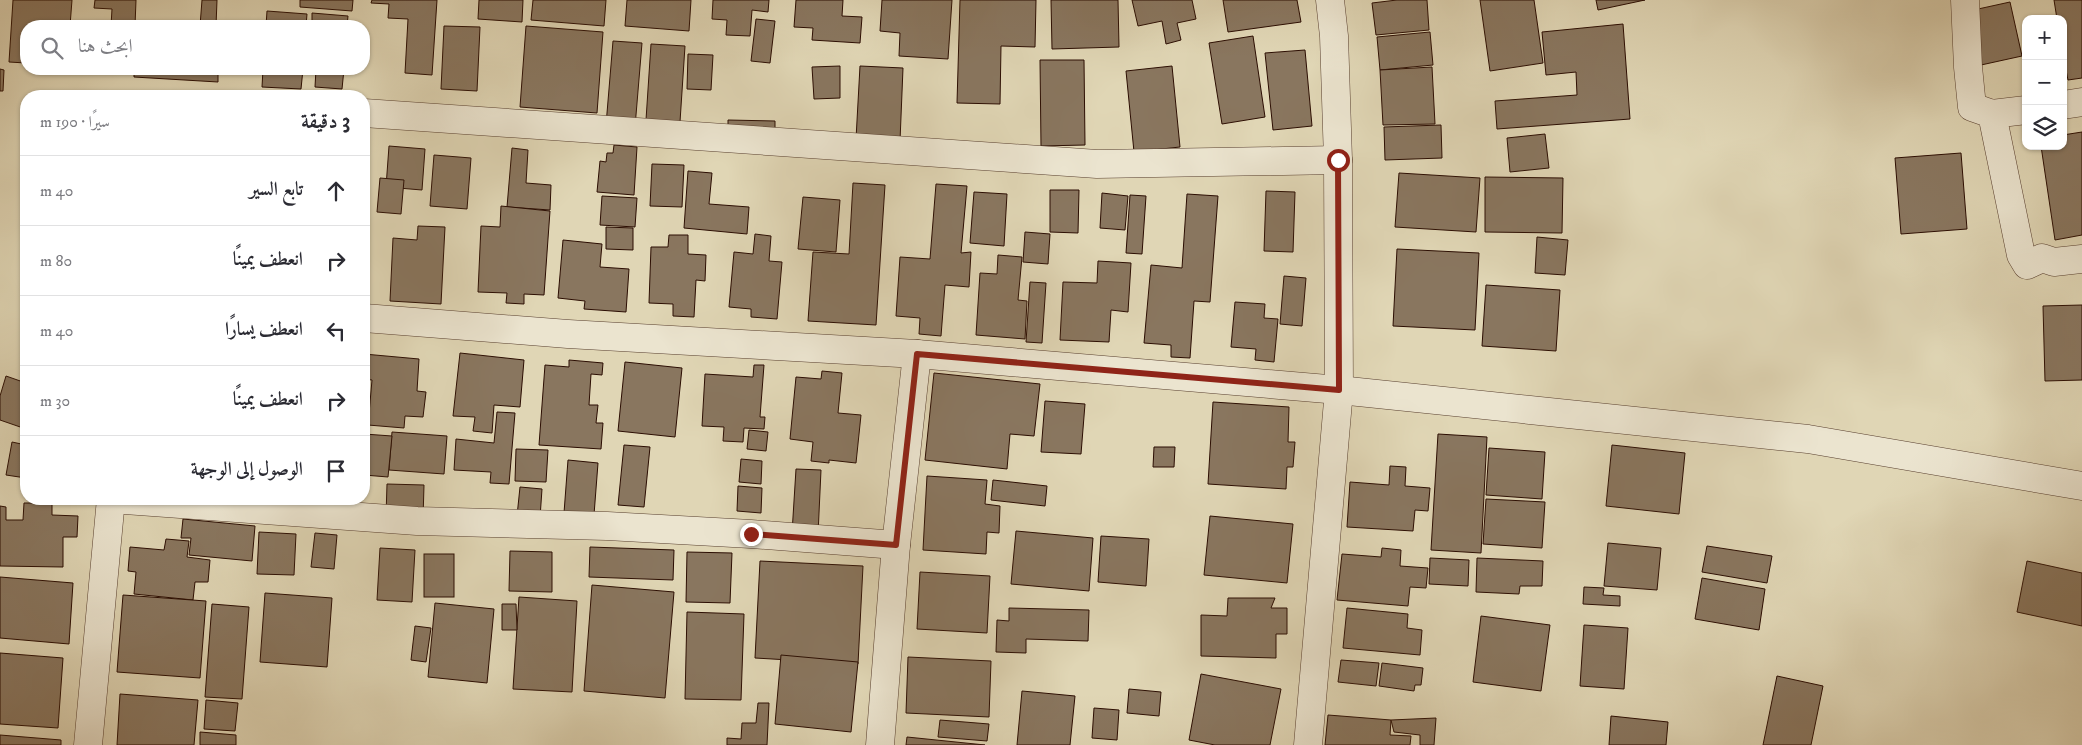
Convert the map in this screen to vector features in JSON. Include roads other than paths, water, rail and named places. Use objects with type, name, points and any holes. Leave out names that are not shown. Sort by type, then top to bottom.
[{"type":"street","points":[[1308,745],[1339,390],[1338,160],[1334,36],[1330,0]]},
{"type":"street","points":[[1966,0],[1968,67],[1972,107],[1992,114],[2022,110]]},
{"type":"street","points":[[2067,104],[2082,102]]},
{"type":"street","points":[[370,113],[1097,164],[1338,160]]},
{"type":"street","points":[[1992,114],[2021,254],[2027,265],[2042,258],[2054,262],[2082,259]]},
{"type":"street","points":[[370,318],[568,334],[917,354],[1339,390],[1808,439],[2082,486]]},
{"type":"street","points":[[880,745],[896,545],[917,354]]},
{"type":"street","points":[[88,745],[110,505]]},
{"type":"street","points":[[194,505],[416,521],[607,526],[896,545]]}]
